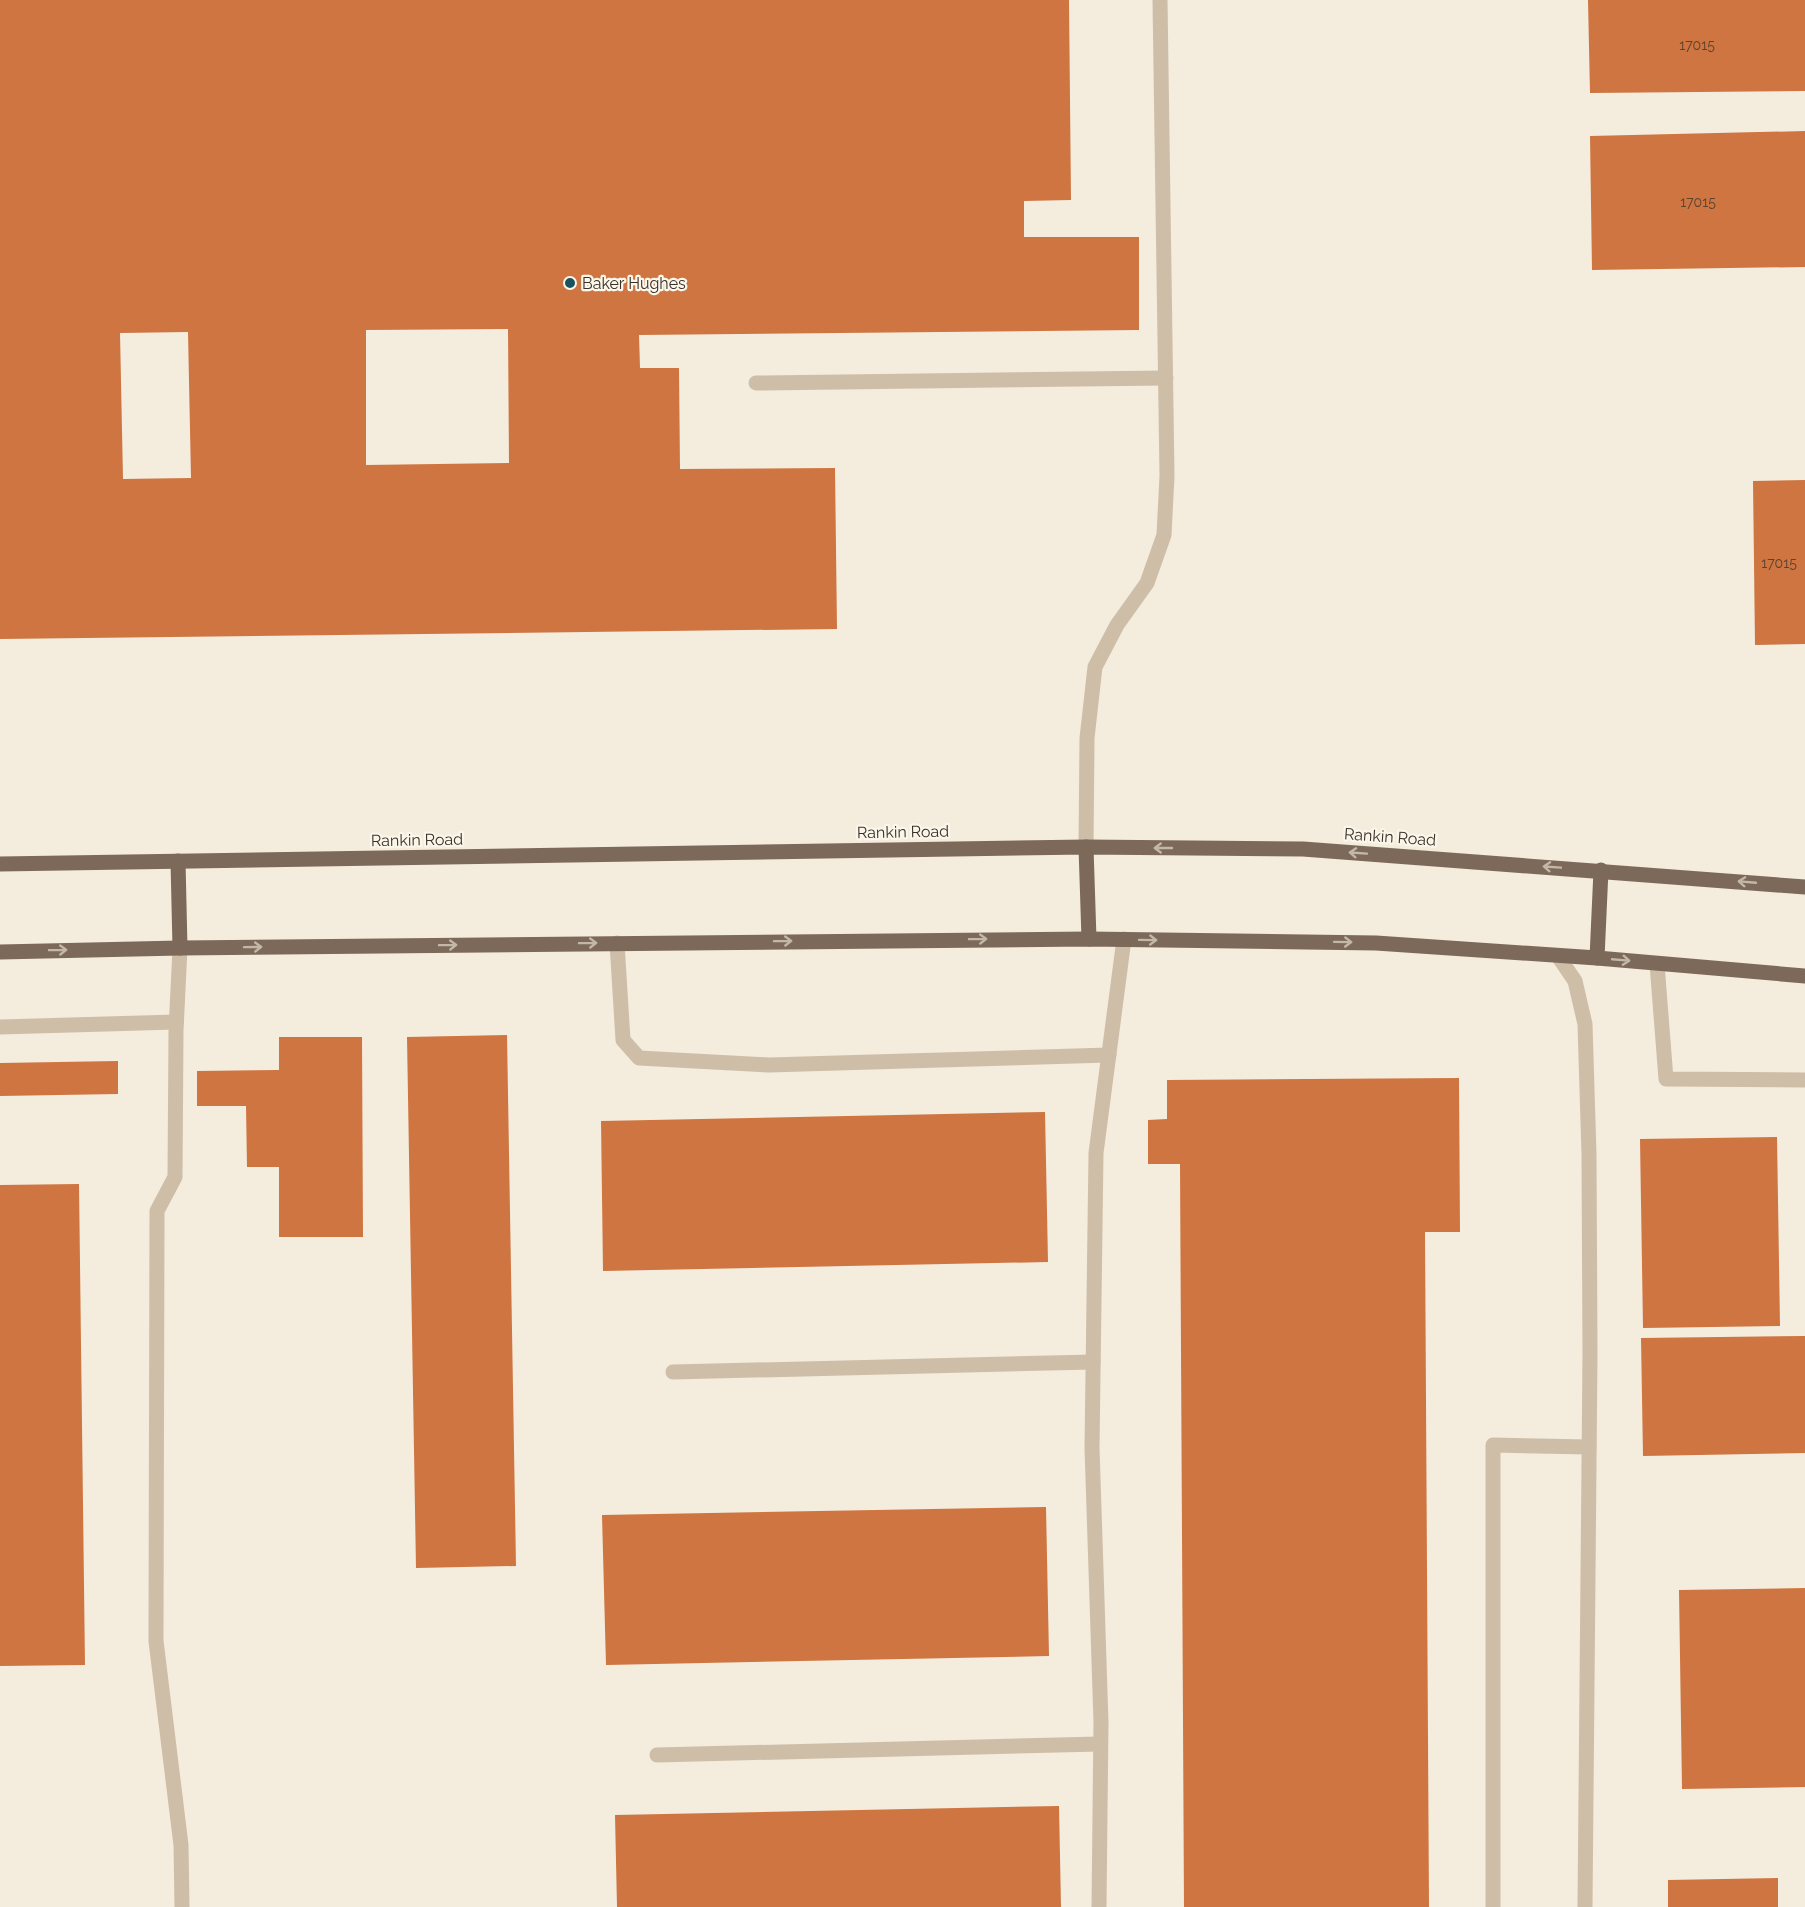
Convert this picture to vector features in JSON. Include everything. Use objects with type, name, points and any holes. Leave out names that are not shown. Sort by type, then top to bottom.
[{"type":"main road","name":"Rankin Road","points":[[0,864],[1086,847],[1303,849],[1805,887]]},
{"type":"main road","points":[[1086,847],[1089,939]]},
{"type":"main road","points":[[178,861],[180,948]]},
{"type":"main road","points":[[1597,958],[1601,870]]},
{"type":"main road","points":[[0,952],[180,948],[1124,939],[1376,943],[1597,958],[1805,976]]},
{"type":"lane","points":[[1086,847],[1087,738],[1095,667],[1117,625],[1147,584],[1164,535],[1167,476],[1160,0]]},
{"type":"lane","points":[[756,383],[1166,378]]},
{"type":"lane","points":[[1099,1907],[1100,1744],[1092,1448],[1096,1153],[1124,939]]},
{"type":"lane","points":[[617,943],[623,1040],[639,1058],[770,1065],[1109,1055]]},
{"type":"lane","points":[[180,948],[176,1022],[175,1178],[157,1211],[156,1641],[181,1845],[182,1907]]},
{"type":"lane","points":[[1558,956],[1575,981],[1585,1024],[1589,1154],[1585,1907]]},
{"type":"lane","points":[[1657,964],[1666,1079],[1805,1080]]},
{"type":"lane","points":[[0,1027],[176,1022]]},
{"type":"lane","points":[[673,1372],[1093,1362]]},
{"type":"lane","points":[[1493,1907],[1492,1445],[1589,1447]]},
{"type":"lane","points":[[657,1755],[1100,1744]]},
{"type":"building","name":"Baker Hughes","points":[[0,0],[1069,0],[1071,200],[1024,201],[1024,237],[1139,237],[1139,330],[639,335],[640,368],[679,368],[680,469],[835,468],[837,629],[0,639]],"holes":[[[508,329],[509,463],[366,465],[366,330]],[[188,332],[191,478],[123,479],[120,333]]]},
{"type":"building","points":[[1588,0],[1805,0],[1805,91],[1590,93]]},
{"type":"building","points":[[1805,131],[1805,267],[1592,270],[1590,136]]},
{"type":"building","points":[[1805,480],[1805,644],[1755,645],[1753,481]]},
{"type":"building","points":[[507,1035],[516,1566],[416,1568],[407,1037]]},
{"type":"building","points":[[279,1037],[362,1037],[363,1237],[279,1237],[279,1167],[247,1167],[246,1106],[197,1106],[197,1071],[279,1070]]},
{"type":"building","points":[[118,1061],[118,1094],[0,1096],[0,1063]]},
{"type":"building","points":[[1459,1078],[1460,1232],[1425,1232],[1429,1907],[1184,1907],[1180,1164],[1148,1164],[1148,1120],[1167,1119],[1167,1080]]},
{"type":"building","points":[[1045,1112],[1048,1262],[603,1271],[601,1121]]},
{"type":"building","points":[[1777,1137],[1780,1326],[1643,1328],[1640,1139]]},
{"type":"building","points":[[79,1184],[85,1665],[0,1666],[0,1185]]},
{"type":"building","points":[[1805,1336],[1805,1453],[1643,1456],[1641,1338]]},
{"type":"building","points":[[1046,1507],[1049,1656],[606,1665],[602,1515]]},
{"type":"building","points":[[1805,1588],[1805,1787],[1682,1789],[1679,1590]]},
{"type":"building","points":[[1059,1806],[1061,1907],[617,1907],[615,1815]]},
{"type":"building","points":[[1778,1878],[1778,1907],[1668,1907],[1668,1880]]},
{"type":"place","name":"Baker Hughes","points":[[570,283]]}]
